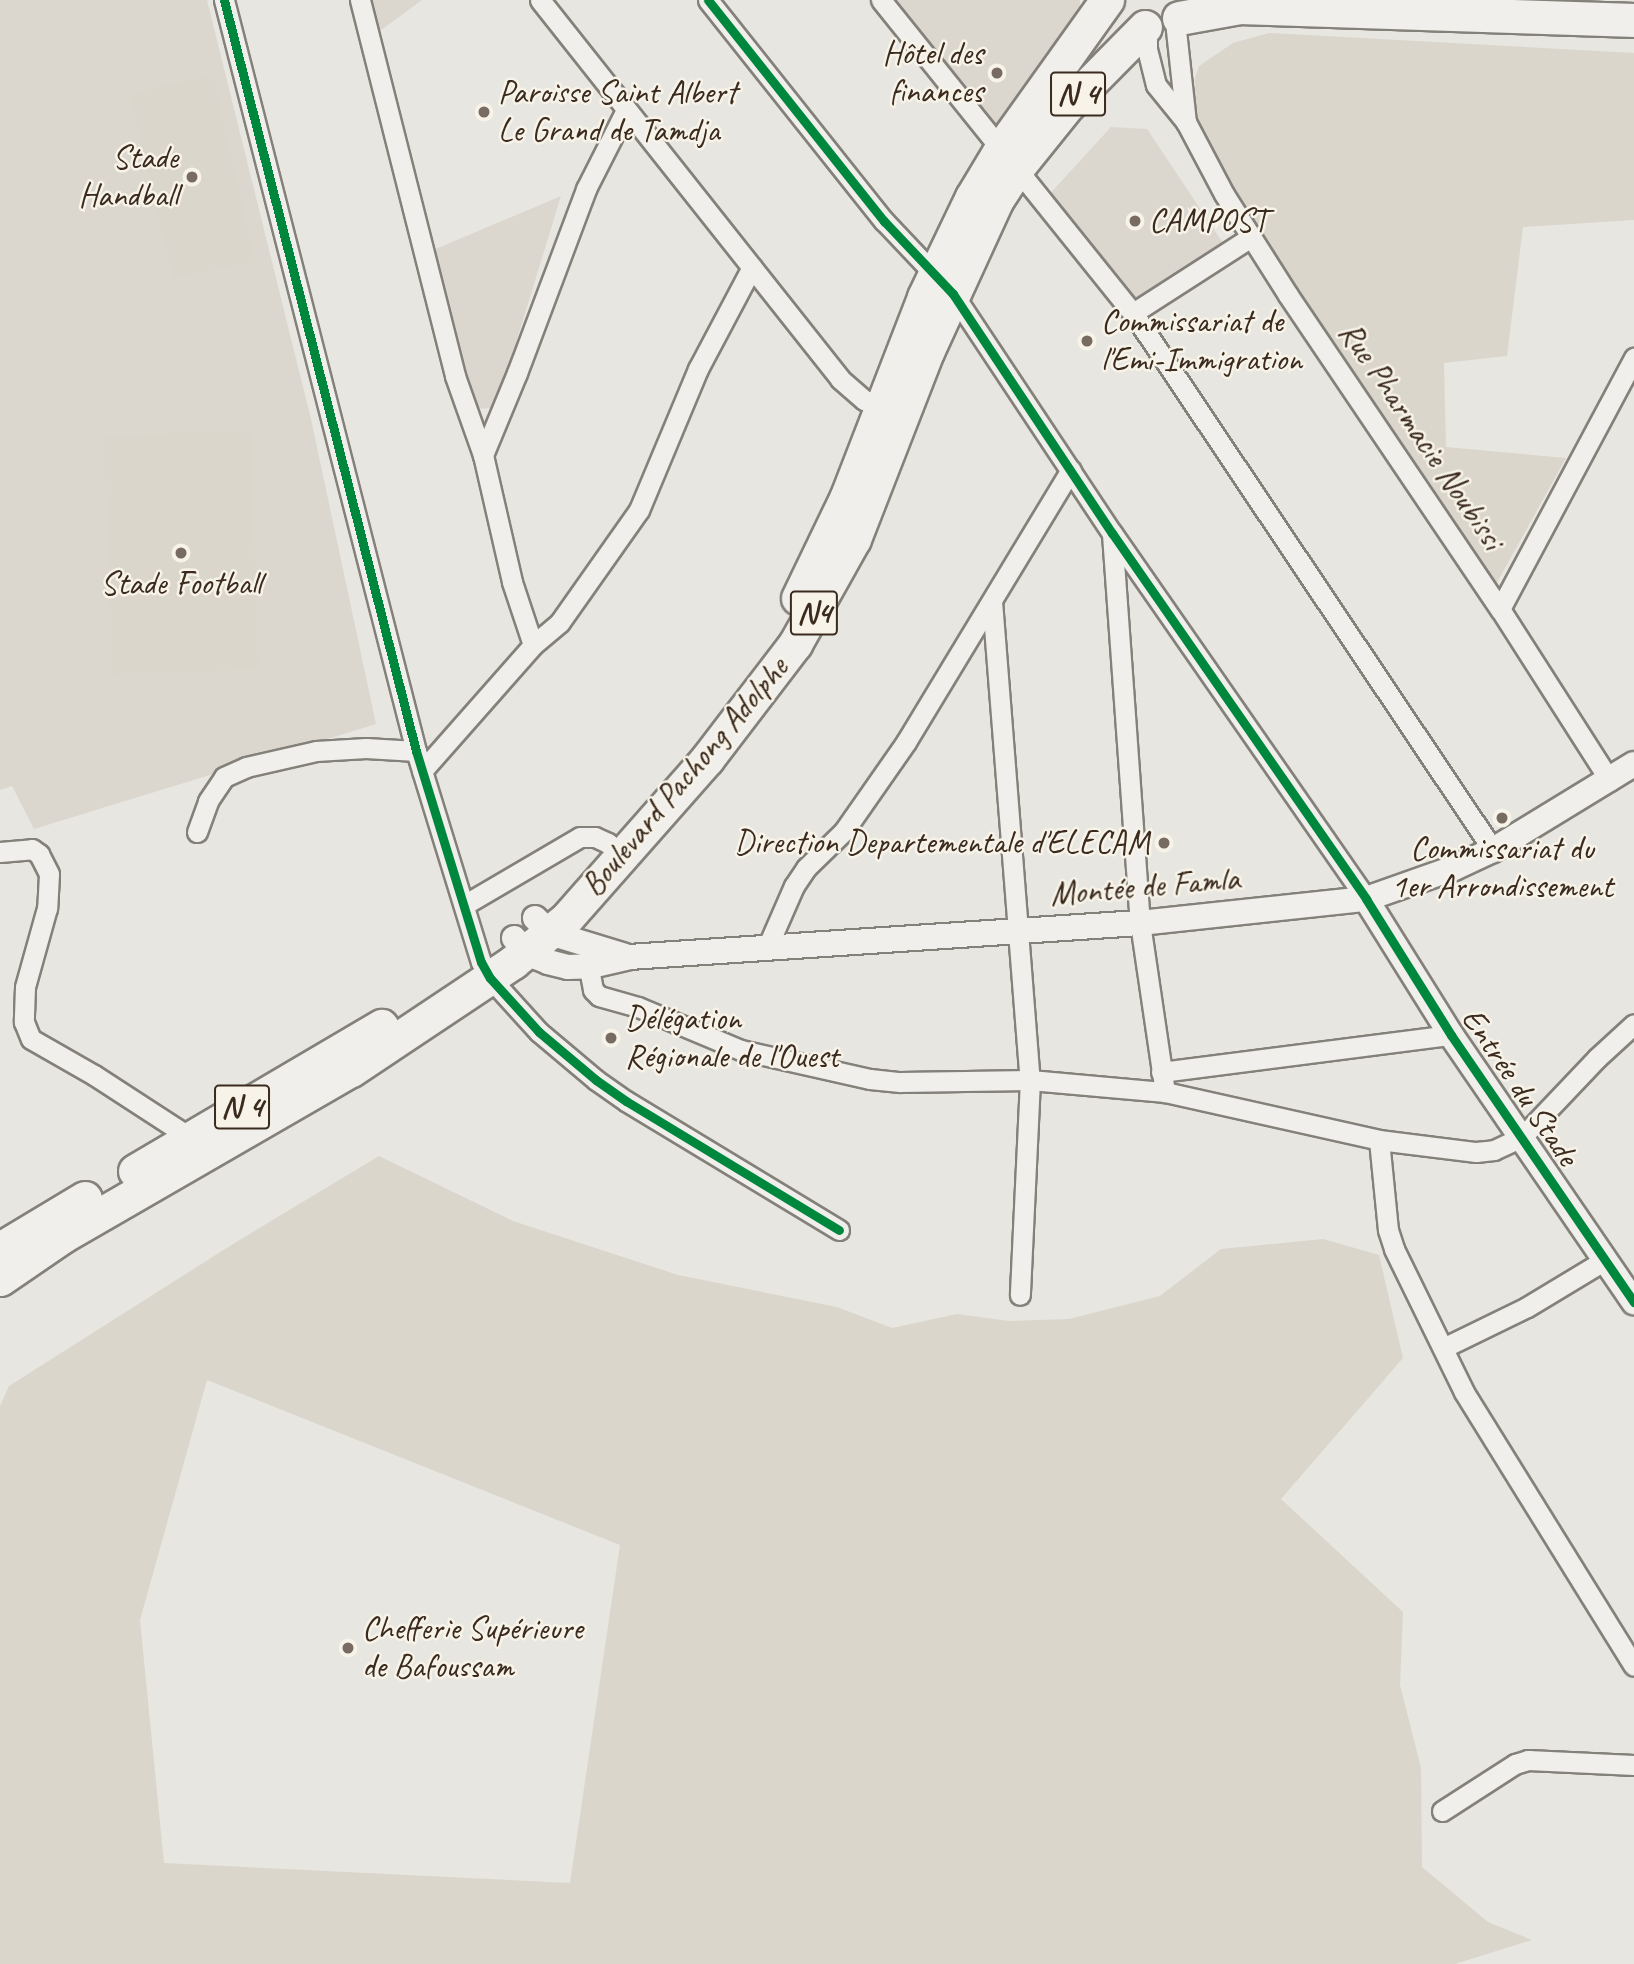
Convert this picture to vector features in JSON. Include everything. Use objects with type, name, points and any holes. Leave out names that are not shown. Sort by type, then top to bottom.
[{"type":"highway","name":"N 4","points":[[1010,157],[1109,0]]},
{"type":"highway","points":[[1109,0],[1126,20],[1167,19],[1240,7],[1634,20]]},
{"type":"highway","name":"N 4","points":[[1010,157],[1167,19]]},
{"type":"highway","name":"Boulevard Pachong Adolphe","points":[[486,970],[531,936],[707,759],[795,644],[855,539],[893,411],[944,283],[996,201],[1010,157]]},
{"type":"highway","name":"N 4","points":[[0,1249],[19,1235],[351,1070],[486,970]]},
{"type":"highway","name":"N 4","points":[[0,1279],[201,1145]]},
{"type":"street","points":[[224,0],[416,751],[486,970],[539,1032],[626,1101],[839,1230]]},
{"type":"street","points":[[360,0],[455,376],[483,455],[512,582],[533,645]]},
{"type":"street","points":[[540,0],[840,379],[864,400],[893,411]]},
{"type":"street","points":[[708,0],[884,221],[944,283],[1112,533],[1366,899]]},
{"type":"street","points":[[881,0],[1133,313],[1493,850]]},
{"type":"street","name":"Rue Pharmacie Noubissi","points":[[1167,19],[1147,49],[1156,85],[1186,122],[1251,237],[1358,402],[1500,609],[1610,781]]},
{"type":"street","name":"Rue Pharmacie Noubissi","points":[[1167,19],[1186,122]]},
{"type":"street","points":[[483,455],[512,386],[586,189],[626,110]]},
{"type":"street","points":[[1133,313],[1251,237]]},
{"type":"street","points":[[422,771],[533,645],[560,622],[639,510],[698,369],[752,267]]},
{"type":"street","points":[[1500,609],[1634,358]]},
{"type":"street","points":[[766,950],[794,886],[806,868],[845,831],[906,742],[1071,470]]},
{"type":"street","points":[[1112,533],[1140,923],[1165,1092]]},
{"type":"street","points":[[992,601],[1030,1080],[1020,1295]]},
{"type":"street","points":[[197,832],[208,801],[224,777],[246,767],[316,751],[366,748],[416,751]]},
{"type":"street","name":"Montée de Famla","points":[[531,936],[558,965],[594,958],[766,950],[1140,923],[1366,899],[1415,883],[1493,850],[1634,764]]},
{"type":"street","points":[[464,905],[580,837],[595,837],[615,850]]},
{"type":"street","points":[[0,852],[32,849],[39,854],[49,874],[47,908],[25,987],[24,1023],[31,1039],[93,1074],[201,1145]]},
{"type":"street","name":"Entrée du Stade","points":[[1366,899],[1451,1035],[1634,1302]]},
{"type":"street","points":[[594,958],[591,981],[599,996],[638,1007],[741,1050],[870,1079],[900,1082],[1030,1080],[1165,1092],[1379,1140],[1485,1152],[1522,1137],[1597,1058],[1634,1024]]},
{"type":"street","points":[[1161,1072],[1451,1035]]},
{"type":"street","points":[[1379,1140],[1391,1239],[1464,1392],[1634,1666]]},
{"type":"street","points":[[1443,1348],[1527,1307],[1605,1260]]},
{"type":"street","points":[[1443,1811],[1516,1764],[1528,1760],[1634,1765]]},
{"type":"shaded area","points":[[0,0],[207,0],[311,419],[376,724],[34,829],[12,786],[0,790]]},
{"type":"shaded area","points":[[369,0],[422,0],[377,33]]},
{"type":"shaded area","name":"Hôtel des finances","points":[[894,0],[1080,0],[1080,7],[1004,140]]},
{"type":"shaded area","points":[[1269,33],[1634,53],[1634,220],[1523,227],[1507,356],[1444,363],[1446,447],[1566,458],[1494,588],[1282,266],[1194,124],[1195,78],[1199,66],[1233,43]]},
{"type":"shaded area","name":"Stade Handball","points":[[212,75],[255,260],[173,279],[130,94]]},
{"type":"shaded area","name":"CAMPOST","points":[[1111,127],[1147,129],[1223,243],[1125,310],[1045,199]]},
{"type":"shaded area","points":[[561,196],[496,408],[470,409],[431,251]]},
{"type":"shaded area","name":"Stade Football","points":[[250,431],[258,669],[112,674],[104,436]]},
{"type":"shaded area","points":[[379,1156],[513,1221],[678,1275],[837,1307],[892,1328],[957,1314],[1009,1321],[1069,1319],[1160,1296],[1221,1249],[1323,1239],[1379,1255],[1403,1358],[1281,1499],[1403,1612],[1400,1685],[1421,1768],[1422,1867],[1488,1922],[1532,1940],[1455,1964],[0,1964],[0,1406],[9,1386],[233,1244]],"holes":[[[207,1380],[620,1545],[570,1883],[164,1863],[140,1620]]]},
{"type":"cycle path","points":[[224,0],[416,751],[481,962],[490,978],[539,1032],[596,1080],[626,1101],[839,1230]]},
{"type":"cycle path","points":[[708,0],[884,221],[953,294],[1112,533],[1366,899],[1451,1035],[1634,1302]]},
{"type":"place","name":"Hôtel des finances","points":[[997,73]]},
{"type":"place","name":"Paroisse Saint Albert Le Grand de Tamdja","points":[[484,112]]},
{"type":"place","name":"Stade Handball","points":[[192,177]]},
{"type":"place","name":"CAMPOST","points":[[1135,221]]},
{"type":"place","name":"Commissariat de l'Emi-Immigration","points":[[1087,341]]},
{"type":"place","name":"Stade Football","points":[[181,553]]},
{"type":"place","name":"Commissariat du 1er Arrondissement","points":[[1502,818]]},
{"type":"place","name":"Direction Departementale d'ELECAM","points":[[1164,843]]},
{"type":"place","name":"Délégation Régionale de l'Ouest","points":[[611,1038]]},
{"type":"place","name":"Chefferie Supérieure de Bafoussam","points":[[348,1648]]}]
